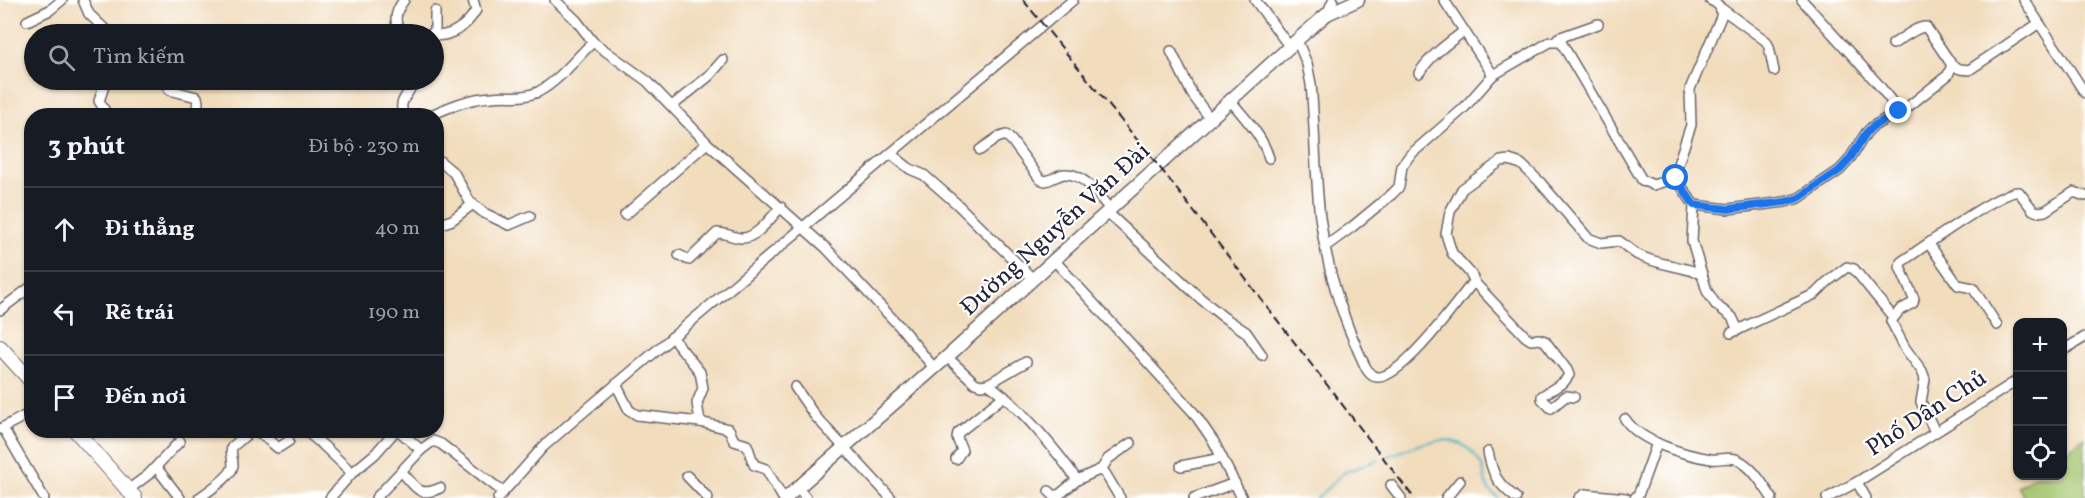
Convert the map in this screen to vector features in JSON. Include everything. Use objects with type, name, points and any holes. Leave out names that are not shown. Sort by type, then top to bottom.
[{"type":"main road","points":[[0,347],[24,373]]},
{"type":"main road","points":[[82,438],[131,494]]},
{"type":"street","points":[[27,21],[50,10],[62,0]]},
{"type":"street","points":[[83,0],[89,14],[100,24]]},
{"type":"street","points":[[396,24],[398,8],[404,0]]},
{"type":"street","points":[[444,36],[447,36],[472,17],[476,10],[473,0]]},
{"type":"street","points":[[555,0],[576,20],[593,42],[647,81],[708,143],[838,259],[903,330],[934,368]]},
{"type":"street","points":[[376,498],[430,442],[437,442],[500,495],[543,447],[1073,0]]},
{"type":"street","points":[[1255,0],[1293,43],[1307,64],[1311,84],[1320,218],[1347,326],[1367,370],[1379,378],[1387,375],[1418,350],[1470,286],[1475,283]]},
{"type":"street","points":[[1327,14],[1333,0]]},
{"type":"street","name":"Đường Nguyễn Văn Đài","points":[[785,498],[802,493],[844,447],[947,357],[1293,43],[1327,14],[1358,0]]},
{"type":"street","points":[[1444,0],[1492,75]]},
{"type":"street","points":[[1802,0],[1878,84],[1899,111]]},
{"type":"street","points":[[2024,0],[2083,89]]},
{"type":"street","points":[[1718,3],[1766,41],[1774,71]]},
{"type":"street","points":[[1718,3],[1721,17],[1690,89],[1691,124],[1676,170],[1676,178],[1694,205],[1692,241],[1707,291],[1716,305],[1732,317],[1734,332],[1815,294],[1847,267],[1854,269],[1893,317]]},
{"type":"street","points":[[435,11],[435,24]]},
{"type":"street","points":[[1556,41],[1558,38],[1598,24]]},
{"type":"street","points":[[1893,44],[1920,27],[1926,27],[1952,65],[1969,70],[2038,24]]},
{"type":"street","points":[[1419,73],[1433,55],[1464,31]]},
{"type":"street","points":[[444,110],[470,100],[491,96],[521,97],[537,92],[550,84],[593,42]]},
{"type":"street","points":[[1326,246],[1399,187],[1402,166],[1410,155],[1463,109],[1492,75],[1550,42],[1561,42],[1642,180],[1653,185],[1676,178]]},
{"type":"street","points":[[1170,51],[1192,94],[1210,120]]},
{"type":"street","points":[[672,106],[709,76],[723,60]]},
{"type":"street","points":[[1694,205],[1728,209],[1785,202],[1799,198],[1840,170],[1872,127],[1904,110],[1948,75],[1952,65]]},
{"type":"street","points":[[103,90],[99,101],[103,108]]},
{"type":"street","points":[[169,90],[197,97],[197,108]]},
{"type":"street","points":[[401,108],[401,104],[410,90]]},
{"type":"street","points":[[1231,101],[1265,144],[1269,158]]},
{"type":"street","points":[[981,150],[997,138],[1006,135],[1040,179],[1046,181],[1074,174],[1083,179],[1109,210],[1200,298],[1246,332],[1262,355]]},
{"type":"street","points":[[625,214],[708,143]]},
{"type":"street","points":[[891,154],[910,170],[924,176],[957,204],[1033,279]]},
{"type":"street","points":[[1574,398],[1566,396],[1549,408],[1542,396],[1568,378],[1567,370],[1545,341],[1528,339],[1475,283],[1471,274],[1452,253],[1446,234],[1450,212],[1462,189],[1501,161],[1509,160],[1521,164],[1594,241],[1601,243],[1619,241],[1637,254],[1655,262],[1682,267],[1702,274]]},
{"type":"street","points":[[444,165],[454,173],[473,204],[484,213],[510,225],[530,216]]},
{"type":"street","points":[[1935,432],[1921,402],[1925,379],[1922,370],[1891,321],[1900,310],[1913,303],[1914,299],[1900,267],[1901,262],[2010,192],[2019,192],[2038,213],[2074,192],[2085,196]]},
{"type":"street","points":[[444,223],[452,220],[473,204]]},
{"type":"street","points":[[679,255],[689,260],[717,233],[741,238],[753,236],[781,207]]},
{"type":"street","points":[[1929,244],[1958,285],[1973,288],[1997,325]]},
{"type":"street","points":[[1054,260],[1194,412],[1214,442],[1242,498]]},
{"type":"street","points":[[0,310],[24,292]]},
{"type":"street","points":[[672,337],[700,372],[703,388],[697,402],[700,422]]},
{"type":"street","points":[[2067,348],[2085,337]]},
{"type":"street","points":[[947,357],[975,383],[981,385],[988,384],[1026,362]]},
{"type":"street","name":"Phố Dân Chủ","points":[[1827,498],[1857,482],[2013,383]]},
{"type":"street","points":[[616,384],[625,404],[633,413],[725,427],[734,441],[745,443],[754,465],[766,469],[785,498]]},
{"type":"street","points":[[988,384],[1004,396],[1058,455],[1077,480]]},
{"type":"street","points":[[795,387],[815,416],[891,498]]},
{"type":"street","points":[[956,459],[962,450],[957,438],[958,433],[1004,396]]},
{"type":"street","points":[[24,417],[2,429],[44,498]]},
{"type":"street","points":[[1625,419],[1629,426],[1657,443],[1712,459],[1732,458],[1741,461],[1752,471],[1772,498]]},
{"type":"street","points":[[199,498],[231,473],[232,447],[244,438]]},
{"type":"street","points":[[265,438],[278,448],[285,446],[289,441]]},
{"type":"street","points":[[314,438],[352,473]]},
{"type":"street","points":[[330,498],[352,473],[390,438]]},
{"type":"street","points":[[407,438],[421,450]]},
{"type":"street","points":[[131,494],[180,441]]},
{"type":"street","points":[[1049,491],[1054,496],[1060,494],[1077,480],[1101,470],[1108,459],[1131,443]]},
{"type":"street","points":[[1635,498],[1639,493],[1657,443]]},
{"type":"street","points":[[1488,452],[1491,468],[1498,483],[1516,498]]},
{"type":"street","points":[[1181,466],[1222,458]]},
{"type":"street","points":[[156,467],[180,498]]},
{"type":"street","points":[[1101,470],[1105,472],[1120,498]]},
{"type":"street","points":[[402,472],[420,492],[425,494],[441,488]]},
{"type":"street","points":[[687,476],[708,498]]},
{"type":"street","points":[[1446,498],[1460,481]]},
{"type":"street","points":[[1857,482],[1866,498]]},
{"type":"street","points":[[1194,498],[1235,483]]},
{"type":"street","points":[[1391,485],[1401,498]]},
{"type":"street","points":[[1580,498],[1585,494],[1626,498]]},
{"type":"green space","points":[[2085,437],[2085,498],[2025,498],[2018,487],[2028,480],[2067,480],[2067,451]]},
{"type":"waterway","points":[[1389,456],[1440,440],[1463,445],[1473,453],[1482,466],[1487,486],[1498,498]]},
{"type":"waterway","points":[[1317,498],[1343,473],[1378,460]]},
{"type":"railway","points":[[1023,0],[1165,174],[1414,498]]},
{"type":"route","points":[[1676,178],[1694,205],[1728,209],[1793,200],[1840,170],[1866,133],[1899,111]]}]
